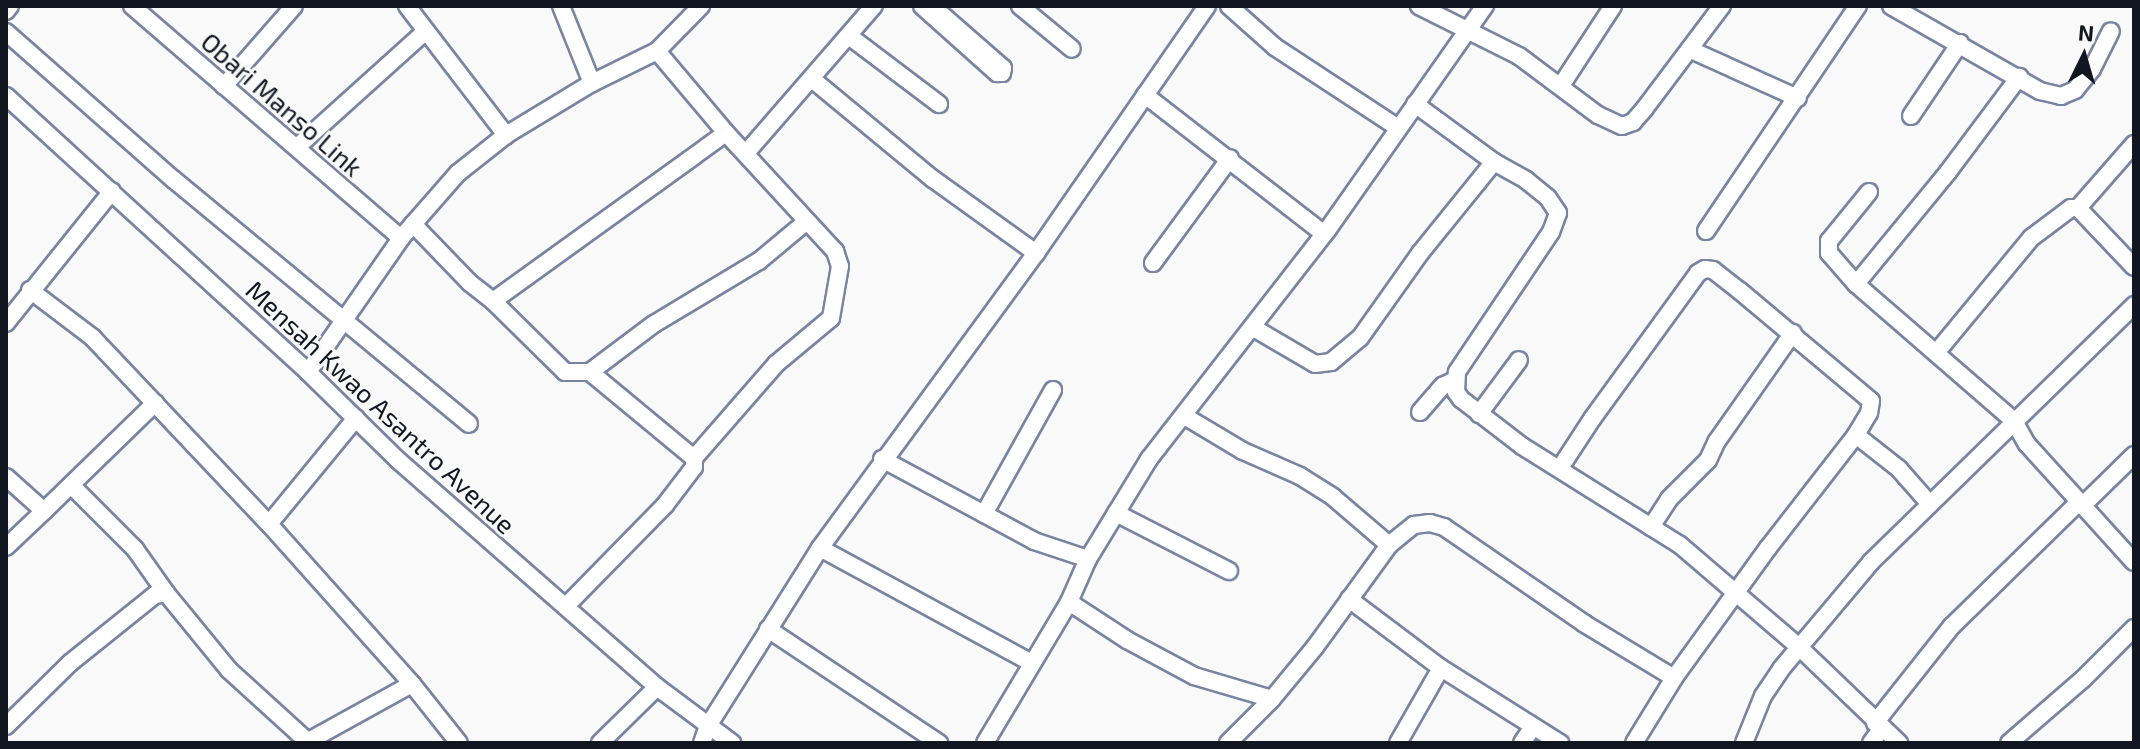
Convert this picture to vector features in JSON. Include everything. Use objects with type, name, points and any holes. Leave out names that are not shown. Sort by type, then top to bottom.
[{"type":"street","name":"Obari Manso Link","points":[[132,6],[401,238]]},
{"type":"street","points":[[150,19],[163,6]]},
{"type":"street","points":[[224,86],[294,6]]},
{"type":"street","points":[[407,6],[506,135]]},
{"type":"street","points":[[561,6],[592,83]]},
{"type":"street","points":[[308,372],[345,323],[401,238],[458,173],[506,135],[592,83],[657,51],[701,6]]},
{"type":"street","points":[[746,153],[874,6]]},
{"type":"street","points":[[1020,6],[1072,49]]},
{"type":"street","points":[[702,743],[708,726],[820,548],[882,459],[1036,253],[1207,6]]},
{"type":"street","points":[[1229,6],[1275,47],[1397,127]]},
{"type":"street","points":[[1419,6],[1519,56],[1562,84],[1598,115],[1614,125],[1622,126],[1633,122],[1722,6]]},
{"type":"street","points":[[985,743],[1069,602],[1088,559],[1149,459],[1186,417],[1324,234],[1485,6]]},
{"type":"street","points":[[1562,84],[1613,6]]},
{"type":"street","points":[[1706,231],[1858,6]]},
{"type":"street","points":[[1891,6],[2049,94],[2069,95],[2092,69],[2111,31]]},
{"type":"street","points":[[931,10],[962,38]]},
{"type":"street","points":[[297,147],[426,31]]},
{"type":"street","points":[[6,32],[173,179],[469,424]]},
{"type":"street","points":[[849,36],[939,104]]},
{"type":"street","points":[[1911,116],[1960,43]]},
{"type":"street","points":[[1691,50],[1798,98]]},
{"type":"street","points":[[567,605],[665,505],[694,467],[694,458],[776,364],[831,318],[840,266],[835,251],[726,133],[657,51]]},
{"type":"street","points":[[1856,284],[1948,172],[2019,77]]},
{"type":"street","points":[[812,79],[933,179],[1036,253]]},
{"type":"street","points":[[1145,95],[1324,234]]},
{"type":"street","name":"Mensah Kwao Asantro Avenue","points":[[6,96],[308,372],[410,471],[567,605],[657,687],[732,743]]},
{"type":"street","points":[[1415,104],[1548,198],[1558,213],[1551,232],[1455,380],[1443,386],[1420,412]]},
{"type":"street","points":[[493,301],[726,133]]},
{"type":"street","points":[[2078,208],[2134,144]]},
{"type":"street","points":[[1153,263],[1230,158]]},
{"type":"street","points":[[1252,327],[1315,364],[1331,362],[1360,338],[1421,252],[1494,162]]},
{"type":"street","points":[[6,323],[112,191]]},
{"type":"street","points":[[1869,192],[1827,247],[1829,253],[1856,284],[2014,421],[2027,444],[2134,562]]},
{"type":"street","points":[[1936,353],[2031,238],[2071,208],[2078,208],[2134,267]]},
{"type":"street","points":[[413,224],[470,283],[493,301],[565,372],[590,372],[654,324],[759,261],[807,221]]},
{"type":"street","points":[[1560,468],[1698,273],[1705,269],[1713,270],[1793,333],[1871,401],[1869,413],[1856,435],[1674,678],[1634,743]]},
{"type":"street","points":[[30,290],[81,328],[155,403],[269,524],[412,684],[459,743]]},
{"type":"street","points":[[1744,743],[1763,696],[1799,647],[1871,562],[1928,502],[2134,305]]},
{"type":"street","points":[[1651,527],[1669,499],[1708,460],[1717,441],[1793,333]]},
{"type":"street","points":[[1479,414],[1519,360]]},
{"type":"street","points":[[590,372],[694,458]]},
{"type":"street","points":[[1455,380],[1461,399],[1479,414],[1680,545],[1799,647],[1876,732],[1899,743]]},
{"type":"street","points":[[984,514],[1053,390]]},
{"type":"street","points":[[6,547],[155,403]]},
{"type":"street","points":[[1186,417],[1243,451],[1322,490],[1389,545]]},
{"type":"street","points":[[269,524],[356,418]]},
{"type":"street","points":[[1856,435],[1899,469],[1928,502]]},
{"type":"street","points":[[1876,732],[1952,626],[2134,455]]},
{"type":"street","points":[[882,459],[1034,541],[1088,559]]},
{"type":"street","points":[[6,477],[44,511]]},
{"type":"street","points":[[71,485],[135,549],[166,593],[229,670],[306,742],[412,684]]},
{"type":"street","points":[[1116,513],[1229,571]]},
{"type":"street","points":[[1228,743],[1272,699],[1389,545],[1414,525],[1430,523],[1444,527],[1585,624],[1674,678]]},
{"type":"street","points":[[820,548],[1032,663]]},
{"type":"street","points":[[6,726],[80,655],[155,595],[166,593]]},
{"type":"street","points":[[1349,599],[1527,736],[1560,743]]},
{"type":"street","points":[[1069,602],[1127,640],[1194,676],[1272,699]]},
{"type":"street","points":[[768,629],[939,743]]},
{"type":"street","points":[[2009,743],[2133,631]]},
{"type":"street","points":[[1398,743],[1441,668]]},
{"type":"street","points":[[600,743],[657,687]]}]
